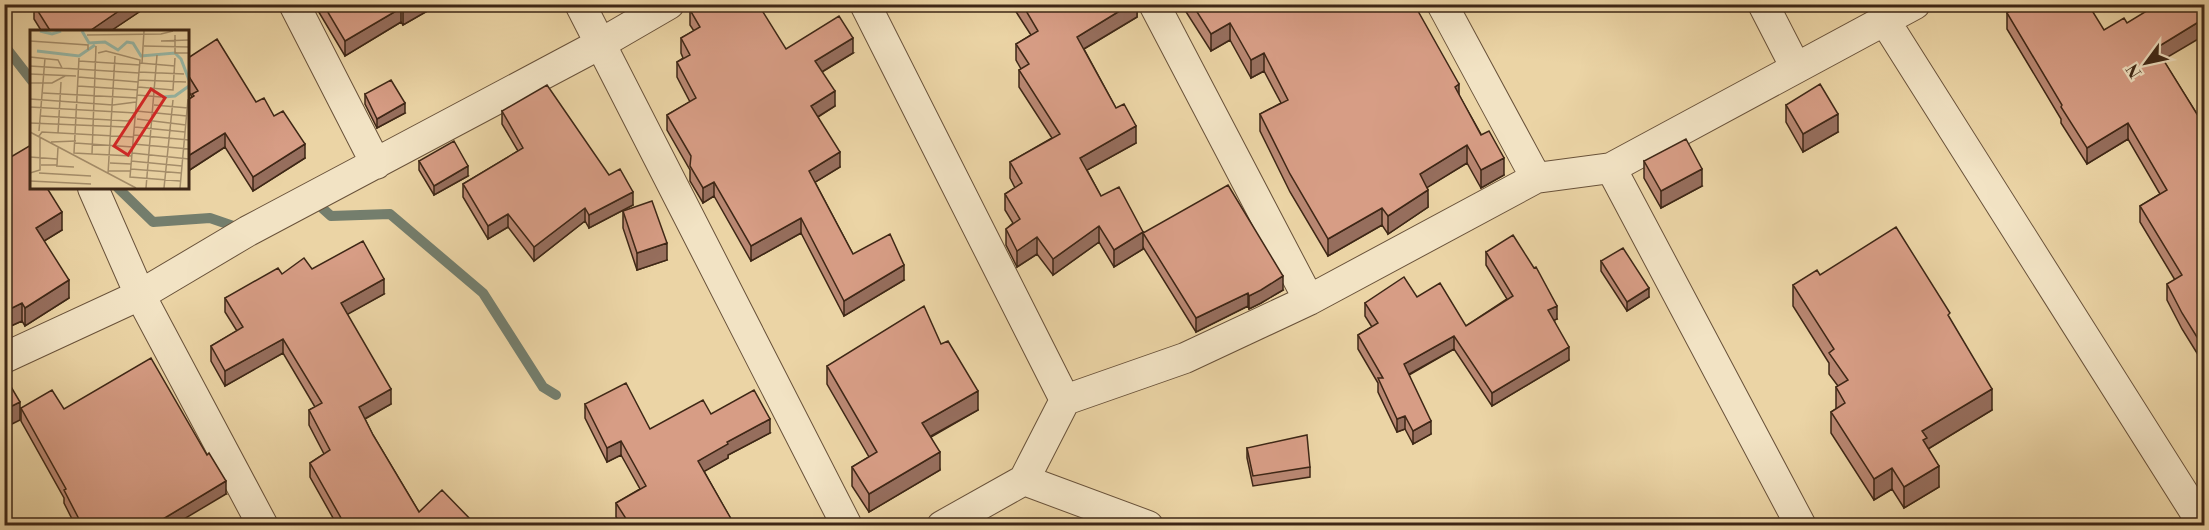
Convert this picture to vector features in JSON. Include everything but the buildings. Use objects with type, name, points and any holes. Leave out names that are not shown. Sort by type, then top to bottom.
[{"type":"street","points":[[294,4],[376,164]]},
{"type":"street","points":[[580,4],[847,525]]},
{"type":"street","points":[[4,358],[140,295],[248,231],[600,44],[669,4]]},
{"type":"street","points":[[865,4],[1065,400]]},
{"type":"street","points":[[1154,4],[1309,300]]},
{"type":"street","points":[[1442,4],[1536,178]]},
{"type":"street","points":[[1763,4],[1796,68]]},
{"type":"street","points":[[942,525],[1023,480],[1065,400],[1185,358],[1309,300],[1536,178],[1611,168],[1915,4]]},
{"type":"street","points":[[1885,21],[2205,525]]},
{"type":"street","points":[[1611,168],[1802,525]]},
{"type":"street","points":[[93,189],[140,295],[263,525]]},
{"type":"street","points":[[1023,480],[1149,525]]},
{"type":"waterway","points":[[4,45],[30,78]]},
{"type":"waterway","points":[[119,189],[153,222],[210,218],[242,229]]},
{"type":"waterway","points":[[312,199],[331,216],[390,214],[483,293],[543,387],[556,395]]}]
